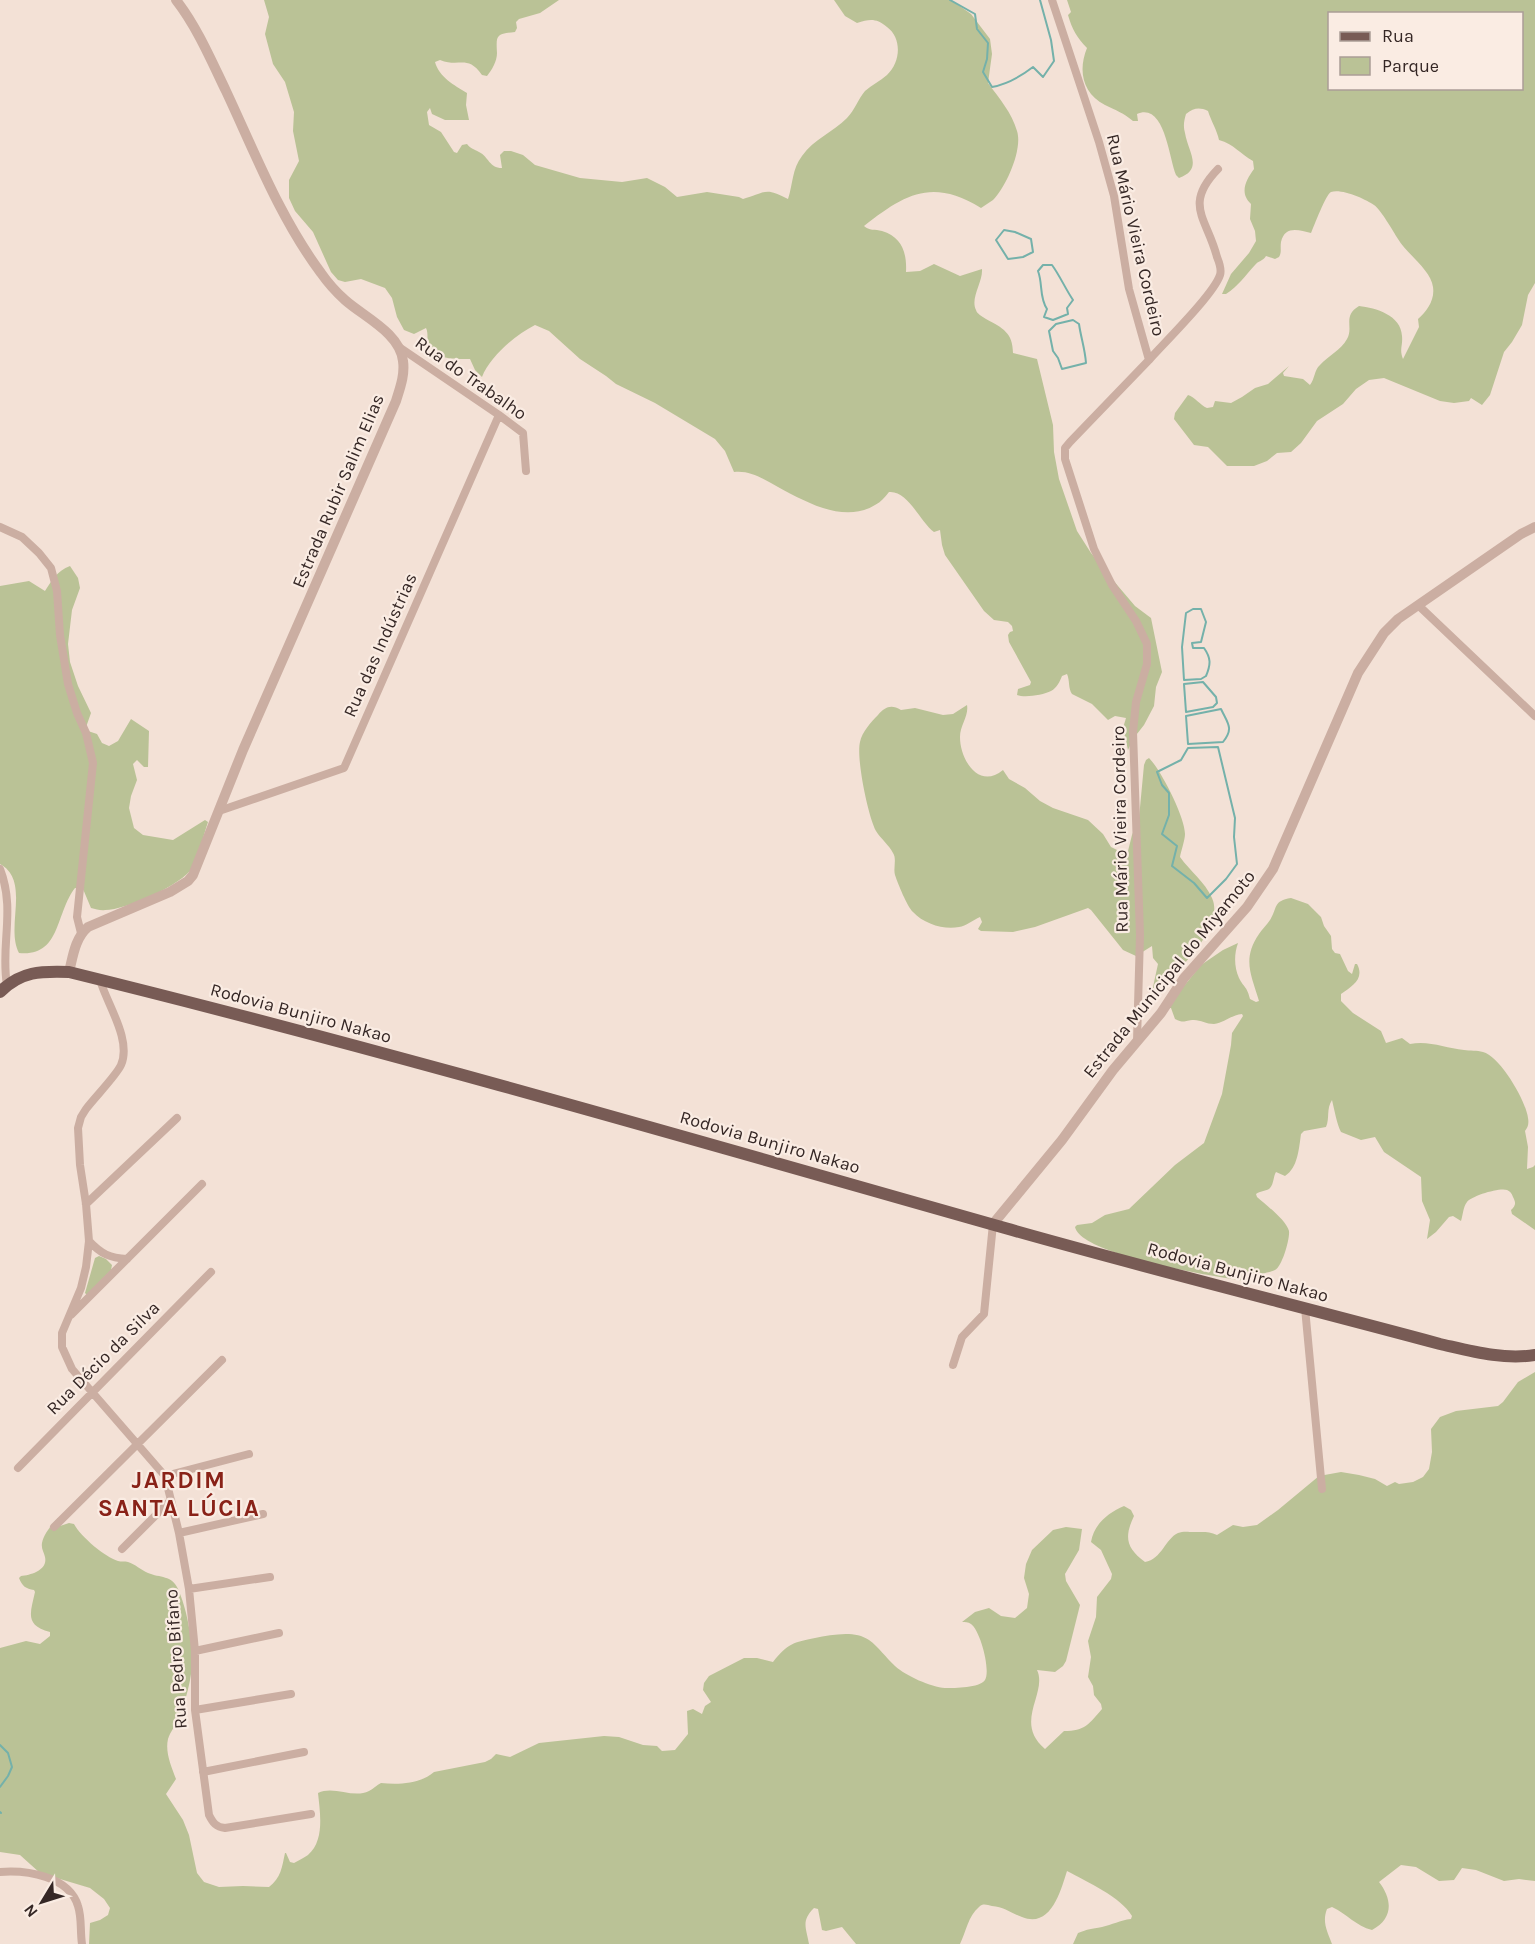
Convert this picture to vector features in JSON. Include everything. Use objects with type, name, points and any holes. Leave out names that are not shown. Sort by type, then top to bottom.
[{"type":"main road","name":"Rodovia Bunjiro Nakao","points":[[3,988],[27,974],[40,970],[69,972],[346,1042],[687,1136],[993,1224],[1305,1308],[1473,1351],[1522,1357],[1535,1355]]},
{"type":"street","points":[[176,0],[208,52],[268,185],[306,250],[336,292],[376,324],[399,347]]},
{"type":"street","name":"Rua Mário Vieira Cordeiro","points":[[1052,0],[1099,142],[1114,196],[1129,289],[1149,360],[1065,448],[1065,459],[1094,549],[1112,585],[1136,621],[1147,644],[1147,664],[1136,702],[1132,732],[1140,924],[1137,1041]]},
{"type":"street","points":[[1149,360],[1206,297],[1220,275],[1216,250],[1205,227],[1199,201],[1201,190],[1218,169]]},
{"type":"street","name":"Rua do Trabalho","points":[[399,347],[523,433],[526,471]]},
{"type":"street","name":"Estrada Rubir Salim Elias","points":[[81,933],[88,927],[170,892],[193,876],[243,750],[396,401],[404,369],[399,347]]},
{"type":"street","name":"Rua das Indústrias","points":[[219,811],[344,768],[499,415]]},
{"type":"street","points":[[0,527],[22,537],[51,568],[57,591],[60,635],[68,684],[77,713],[87,733],[93,763],[77,917],[81,933],[69,972]]},
{"type":"street","name":"Estrada Municipal do Miyamoto","points":[[993,1224],[1039,1170],[1100,1087],[1161,1013],[1184,978],[1260,890],[1273,869],[1358,673],[1384,633],[1398,619],[1521,534],[1535,527]]},
{"type":"street","points":[[1418,605],[1535,716]]},
{"type":"street","points":[[0,869],[8,902],[1,971],[3,988]]},
{"type":"street","name":"Rua Pedro Bifano","points":[[100,980],[120,1030],[123,1055],[121,1066],[86,1109],[78,1128],[89,1241],[81,1288],[62,1333],[65,1359],[91,1393],[165,1476],[179,1533],[189,1589],[195,1651],[195,1710],[208,1815],[218,1827],[225,1828],[311,1815]]},
{"type":"street","points":[[86,1204],[177,1118]]},
{"type":"street","points":[[66,1320],[202,1184]]},
{"type":"street","points":[[953,1365],[962,1337],[984,1314],[993,1224]]},
{"type":"street","points":[[89,1241],[98,1251],[108,1257],[127,1259]]},
{"type":"street","name":"Rua Décio da Silva","points":[[18,1468],[211,1272]]},
{"type":"street","points":[[1305,1308],[1322,1489]]},
{"type":"street","points":[[54,1527],[222,1359]]},
{"type":"street","points":[[165,1476],[249,1454]]},
{"type":"street","points":[[122,1549],[171,1500]]},
{"type":"street","points":[[179,1533],[263,1514]]},
{"type":"street","points":[[189,1589],[270,1577]]},
{"type":"street","points":[[195,1651],[279,1633]]},
{"type":"street","points":[[195,1710],[291,1694]]},
{"type":"street","points":[[203,1772],[304,1752]]},
{"type":"street","points":[[0,1872],[47,1876],[72,1894],[78,1905],[81,1919],[82,1944]]},
{"type":"green space","points":[[264,0],[559,0],[540,13],[519,19],[516,22],[515,32],[498,36],[496,59],[487,76],[482,75],[467,63],[440,60],[435,62],[443,76],[467,93],[466,105],[469,120],[445,120],[432,114],[430,108],[427,112],[429,125],[441,132],[454,152],[457,153],[462,145],[467,144],[498,168],[502,168],[500,155],[504,151],[511,151],[523,155],[535,165],[580,178],[622,182],[647,178],[665,187],[677,197],[707,192],[743,199],[769,192],[788,199],[794,171],[802,156],[812,145],[847,118],[865,91],[887,75],[895,64],[898,50],[892,32],[876,21],[857,23],[845,16],[834,0],[951,0],[971,14],[990,39],[992,54],[988,83],[1009,112],[1017,131],[1018,148],[1008,177],[993,200],[981,208],[948,194],[933,192],[920,194],[893,205],[864,226],[889,234],[899,242],[904,252],[906,272],[920,271],[934,264],[960,276],[982,269],[975,300],[977,311],[1006,332],[1013,346],[1013,353],[1037,359],[1053,425],[1054,452],[1059,479],[1077,531],[1091,553],[1135,606],[1151,618],[1162,672],[1156,687],[1154,706],[1128,750],[1123,728],[1126,718],[1115,716],[1108,720],[1092,704],[1072,694],[1067,674],[1062,676],[1053,690],[1039,695],[1017,695],[1018,689],[1030,685],[1031,682],[1009,642],[1008,635],[1013,631],[1012,626],[1008,622],[994,620],[984,611],[945,555],[940,530],[934,532],[902,496],[889,492],[881,501],[863,510],[838,512],[825,509],[757,476],[746,472],[734,472],[725,451],[715,439],[655,403],[616,384],[580,359],[549,331],[535,325],[519,335],[497,354],[482,377],[475,370],[470,359],[442,357],[432,351],[428,345],[426,328],[414,334],[404,330],[397,317],[392,298],[385,288],[361,279],[345,282],[338,280],[331,272],[313,232],[295,211],[289,198],[289,180],[299,161],[293,131],[294,112],[285,82],[273,64],[265,34],[269,17]]},
{"type":"green space","points":[[1067,0],[1535,0],[1535,283],[1528,295],[1522,325],[1504,352],[1490,395],[1482,405],[1471,398],[1469,401],[1454,403],[1440,401],[1384,378],[1369,380],[1356,389],[1343,404],[1317,421],[1301,443],[1291,452],[1277,453],[1267,461],[1254,466],[1227,466],[1208,447],[1194,445],[1174,419],[1175,413],[1188,395],[1207,408],[1213,407],[1215,401],[1231,403],[1255,388],[1268,384],[1289,366],[1283,373],[1284,376],[1303,379],[1310,385],[1318,367],[1347,339],[1351,314],[1359,306],[1380,311],[1397,323],[1401,329],[1403,359],[1419,327],[1418,319],[1432,301],[1433,287],[1428,274],[1402,245],[1377,208],[1360,197],[1335,191],[1326,198],[1311,233],[1293,230],[1286,233],[1281,242],[1279,257],[1275,259],[1266,256],[1234,288],[1222,294],[1231,274],[1256,241],[1250,219],[1251,204],[1245,195],[1246,182],[1254,169],[1253,161],[1229,144],[1219,140],[1208,111],[1192,110],[1186,114],[1184,130],[1193,165],[1187,174],[1179,178],[1176,175],[1160,124],[1154,116],[1146,113],[1137,114],[1138,121],[1133,121],[1097,100],[1091,94],[1083,73],[1087,48],[1073,29],[1068,15],[1071,12]]},
{"type":"green space","points":[[70,566],[78,578],[80,588],[72,610],[68,644],[70,662],[78,686],[91,713],[85,730],[97,734],[102,743],[109,746],[118,741],[131,719],[149,731],[148,767],[144,767],[137,760],[133,764],[137,780],[129,808],[134,828],[143,835],[173,840],[205,820],[208,822],[193,867],[178,881],[139,901],[103,910],[91,908],[83,889],[75,888],[50,941],[43,948],[33,952],[19,953],[14,931],[16,893],[14,881],[9,872],[0,864],[0,586],[29,581],[45,591],[58,573]]},
{"type":"green space","points":[[967,705],[960,737],[963,755],[972,770],[986,777],[1003,770],[1009,779],[1025,788],[1040,801],[1088,820],[1103,834],[1111,847],[1127,855],[1139,818],[1146,760],[1149,758],[1160,773],[1172,794],[1184,826],[1185,836],[1180,857],[1209,892],[1214,910],[1211,924],[1195,951],[1151,996],[1158,964],[1153,958],[1152,946],[1136,956],[1123,950],[1088,908],[1035,927],[1013,932],[981,931],[978,929],[982,922],[980,917],[962,926],[941,927],[923,920],[911,909],[895,875],[894,855],[876,831],[870,813],[861,773],[860,742],[870,724],[888,707],[901,710],[915,708],[943,715],[953,714]]},
{"type":"green space","points":[[1291,898],[1308,904],[1321,917],[1331,936],[1332,949],[1335,953],[1340,954],[1348,971],[1352,974],[1357,964],[1358,978],[1341,994],[1341,1001],[1353,1013],[1381,1031],[1386,1043],[1402,1038],[1410,1044],[1430,1044],[1481,1051],[1490,1055],[1504,1070],[1523,1101],[1528,1118],[1525,1131],[1528,1147],[1527,1169],[1535,1165],[1535,1230],[1512,1214],[1511,1210],[1515,1202],[1510,1192],[1503,1189],[1470,1200],[1465,1206],[1461,1221],[1453,1216],[1449,1217],[1427,1239],[1430,1220],[1422,1201],[1421,1177],[1384,1152],[1375,1137],[1361,1140],[1341,1132],[1332,1100],[1326,1127],[1304,1131],[1301,1134],[1293,1168],[1285,1176],[1276,1172],[1271,1187],[1256,1194],[1280,1218],[1289,1231],[1285,1252],[1275,1270],[1245,1281],[1180,1270],[1100,1247],[1083,1237],[1075,1227],[1092,1223],[1105,1215],[1129,1209],[1175,1165],[1204,1143],[1222,1094],[1232,1033],[1243,1016],[1238,1015],[1214,1024],[1197,1020],[1183,1022],[1175,1019],[1171,1008],[1162,1008],[1201,965],[1238,943],[1235,960],[1237,974],[1250,999],[1259,1001],[1251,975],[1249,959],[1251,951],[1277,905]]},
{"type":"green space","points":[[99,1256],[112,1265],[111,1270],[87,1295],[85,1293],[95,1258]]},
{"type":"green space","points":[[1535,1372],[1535,1881],[1519,1879],[1504,1881],[1476,1870],[1462,1868],[1454,1880],[1439,1881],[1416,1867],[1401,1865],[1379,1882],[1387,1896],[1389,1909],[1379,1926],[1372,1930],[1361,1926],[1332,1907],[1327,1909],[1325,1922],[1332,1944],[1073,1944],[1078,1933],[1131,1919],[1132,1916],[1112,1896],[1067,1871],[1053,1906],[1040,1918],[1022,1917],[1000,1908],[982,1905],[972,1915],[960,1944],[856,1944],[842,1927],[822,1930],[818,1909],[814,1908],[806,1921],[809,1944],[89,1944],[90,1923],[108,1915],[110,1908],[104,1899],[90,1888],[40,1873],[20,1855],[0,1852],[0,1648],[26,1641],[40,1644],[50,1636],[50,1632],[36,1626],[33,1622],[31,1612],[35,1592],[25,1587],[19,1578],[38,1571],[44,1565],[43,1539],[58,1518],[60,1526],[74,1524],[100,1551],[113,1559],[131,1563],[148,1573],[169,1579],[175,1584],[188,1619],[192,1665],[183,1708],[168,1739],[170,1764],[176,1779],[166,1794],[183,1820],[189,1835],[197,1873],[204,1882],[219,1887],[269,1887],[279,1876],[285,1853],[290,1862],[294,1863],[308,1855],[317,1842],[320,1826],[318,1793],[330,1790],[363,1793],[381,1783],[402,1784],[422,1779],[434,1772],[485,1762],[496,1754],[510,1757],[539,1743],[604,1736],[657,1746],[662,1751],[675,1750],[688,1734],[687,1711],[693,1709],[702,1714],[705,1706],[711,1702],[703,1690],[704,1683],[709,1676],[744,1658],[773,1662],[791,1645],[802,1641],[836,1635],[857,1635],[869,1640],[905,1674],[933,1686],[945,1688],[978,1685],[985,1680],[986,1675],[984,1650],[974,1628],[970,1623],[962,1622],[975,1612],[989,1608],[1001,1616],[1015,1618],[1027,1608],[1029,1594],[1024,1578],[1026,1564],[1032,1550],[1053,1530],[1066,1527],[1082,1529],[1079,1550],[1065,1574],[1066,1581],[1080,1605],[1066,1661],[1055,1672],[1037,1670],[1039,1679],[1031,1718],[1032,1729],[1036,1739],[1045,1749],[1064,1731],[1077,1730],[1086,1726],[1102,1709],[1088,1677],[1091,1657],[1088,1641],[1096,1617],[1097,1597],[1111,1579],[1112,1574],[1101,1550],[1091,1542],[1095,1530],[1107,1516],[1124,1506],[1131,1510],[1134,1516],[1129,1530],[1129,1542],[1134,1552],[1145,1562],[1156,1557],[1178,1533],[1205,1532],[1217,1535],[1233,1525],[1243,1527],[1257,1525],[1319,1476],[1341,1472],[1375,1479],[1387,1486],[1395,1482],[1399,1484],[1413,1482],[1423,1477],[1429,1469],[1432,1452],[1431,1429],[1440,1417],[1456,1411],[1498,1406],[1518,1382]]},
{"type":"waterway","points":[[950,0],[975,14],[977,29],[988,43],[983,72],[992,87],[1014,80],[1033,67],[1043,77],[1054,61],[1040,0]]},
{"type":"waterway","points":[[1004,230],[1031,239],[1033,252],[1023,257],[1008,259],[996,240],[1004,230]]},
{"type":"waterway","points":[[1043,265],[1052,265],[1073,300],[1067,308],[1068,314],[1053,320],[1044,317],[1047,309],[1043,300],[1038,271],[1043,265]]},
{"type":"waterway","points":[[1073,320],[1079,324],[1086,363],[1062,369],[1053,351],[1049,331],[1056,324],[1073,320]]},
{"type":"waterway","points":[[1193,609],[1201,609],[1206,622],[1201,642],[1192,643],[1193,648],[1204,648],[1209,658],[1209,665],[1206,676],[1201,679],[1184,680],[1182,647],[1186,613],[1193,609]]},
{"type":"waterway","points":[[1203,682],[1216,697],[1217,703],[1213,707],[1186,712],[1184,684],[1203,682]]},
{"type":"waterway","points":[[1221,709],[1229,729],[1223,742],[1188,744],[1186,716],[1221,709]]},
{"type":"waterway","points":[[1218,747],[1235,818],[1234,837],[1237,864],[1207,898],[1194,883],[1172,866],[1177,846],[1162,834],[1169,815],[1169,793],[1162,785],[1157,772],[1181,760],[1188,748],[1218,747]]},
{"type":"waterway","points":[[0,1745],[8,1753],[12,1767],[0,1787]]},
{"type":"district","name":"JARDIM SANTA LÚCIA","points":[[179,1494]]}]
